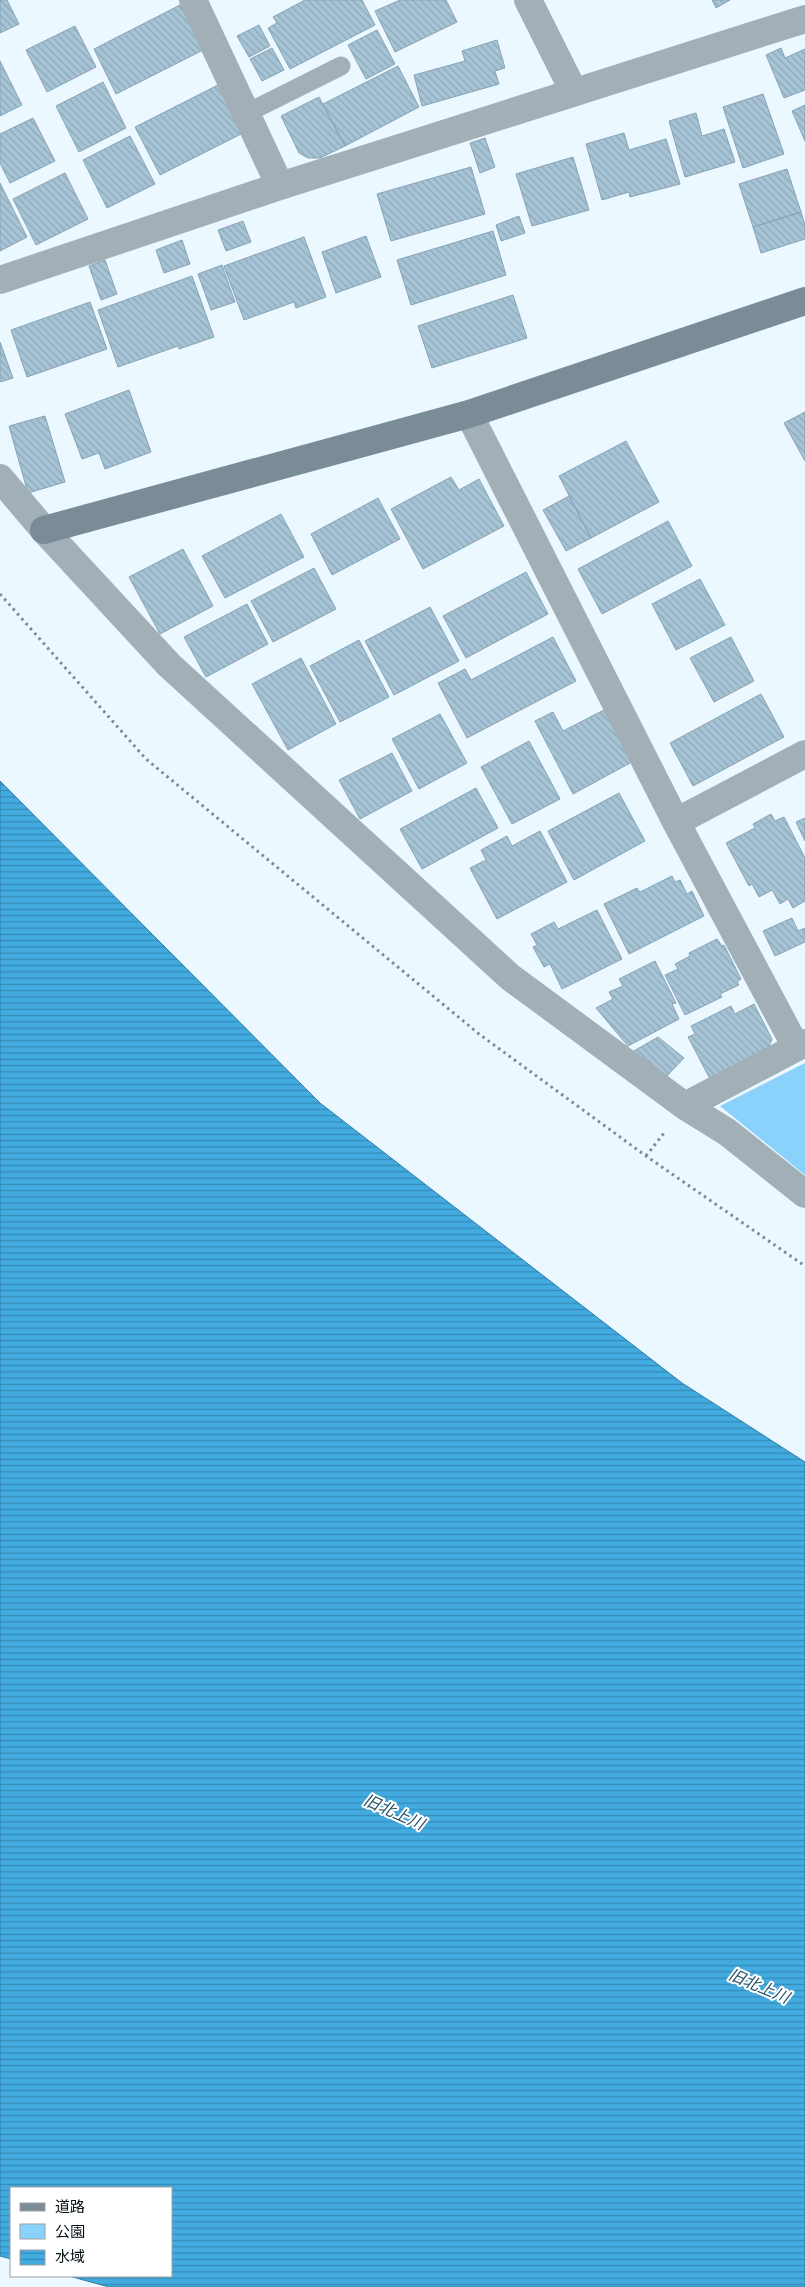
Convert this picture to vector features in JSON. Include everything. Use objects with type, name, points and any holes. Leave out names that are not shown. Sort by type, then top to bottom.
[{"type":"street","points":[[193,0],[280,186]]},
{"type":"street","points":[[528,0],[574,92]]},
{"type":"street","points":[[0,280],[280,186],[805,19]]},
{"type":"street","points":[[44,530],[469,414],[805,301]]},
{"type":"street","points":[[469,414],[676,822],[800,1045],[685,1106]]},
{"type":"street","points":[[0,478],[44,530],[169,665],[510,977],[685,1106],[727,1132],[805,1194]]},
{"type":"street","points":[[676,822],[805,754]]},
{"type":"lane","points":[[246,113],[341,66]]},
{"type":"path","points":[[0,594],[146,759],[479,1034],[646,1156],[805,1266]]},
{"type":"green space","points":[[805,1063],[805,1175],[720,1106]]},
{"type":"water","name":"旧北上川","points":[[0,781],[320,1103],[682,1383],[805,1462],[805,2287],[109,2287],[73,2277],[172,2277],[172,2187],[10,2187],[10,2259],[0,2256]]},
{"type":"building","points":[[0,0],[7,0],[19,24],[0,33]]},
{"type":"building","points":[[305,0],[362,0],[375,25],[290,69],[268,28],[277,23],[273,17]]},
{"type":"building","points":[[400,0],[446,0],[457,22],[395,52],[375,11]]},
{"type":"building","points":[[712,0],[730,0],[716,8]]},
{"type":"building","points":[[182,4],[205,49],[116,94],[94,49]]},
{"type":"building","points":[[259,25],[270,46],[249,57],[237,36]]},
{"type":"building","points":[[75,26],[96,67],[47,92],[26,50]]},
{"type":"building","points":[[377,30],[395,64],[366,79],[348,45]]},
{"type":"building","points":[[497,40],[505,68],[495,71],[499,84],[422,106],[414,75],[465,61],[462,51]]},
{"type":"building","points":[[272,48],[284,70],[262,81],[250,59]]},
{"type":"building","points":[[781,48],[785,58],[805,49],[805,90],[784,98],[766,55]]},
{"type":"building","points":[[0,61],[22,105],[0,116]]},
{"type":"building","points":[[398,66],[419,107],[345,146],[323,104]]},
{"type":"building","points":[[103,82],[126,128],[79,152],[56,106]]},
{"type":"building","points":[[222,83],[247,131],[160,175],[135,127]]},
{"type":"building","points":[[763,94],[784,154],[743,168],[723,107]]},
{"type":"building","points":[[319,97],[345,146],[320,158],[308,158],[299,153],[281,116]]},
{"type":"building","points":[[805,105],[805,141],[792,111]]},
{"type":"building","points":[[696,113],[702,136],[724,129],[735,162],[685,177],[669,121]]},
{"type":"building","points":[[33,118],[55,161],[10,183],[0,163],[0,134]]},
{"type":"building","points":[[624,133],[629,150],[666,139],[680,184],[630,197],[629,192],[602,200],[586,144]]},
{"type":"building","points":[[130,136],[155,184],[107,208],[83,160]]},
{"type":"building","points":[[485,138],[495,167],[480,173],[470,143]]},
{"type":"building","points":[[573,157],[589,210],[532,226],[516,174]]},
{"type":"building","points":[[471,167],[485,214],[391,241],[377,194]]},
{"type":"building","points":[[787,169],[801,212],[753,227],[739,184]]},
{"type":"building","points":[[65,173],[88,219],[36,245],[13,199]]},
{"type":"building","points":[[0,183],[27,237],[0,251]]},
{"type":"building","points":[[801,212],[805,225],[805,239],[761,253],[753,227]]},
{"type":"building","points":[[519,216],[525,233],[501,241],[496,225]]},
{"type":"building","points":[[243,221],[251,242],[226,251],[218,230]]},
{"type":"building","points":[[493,231],[506,275],[411,305],[397,260]]},
{"type":"building","points":[[366,236],[381,277],[336,293],[322,252]]},
{"type":"building","points":[[304,237],[326,297],[296,308],[294,302],[244,320],[224,266]]},
{"type":"building","points":[[182,240],[190,264],[164,273],[156,250]]},
{"type":"building","points":[[105,260],[117,294],[101,300],[89,266]]},
{"type":"building","points":[[222,265],[235,302],[211,310],[198,274]]},
{"type":"building","points":[[192,276],[214,337],[179,349],[178,346],[118,367],[98,310]]},
{"type":"building","points":[[513,295],[527,338],[432,368],[418,326]]},
{"type":"building","points":[[90,302],[107,349],[27,377],[11,330]]},
{"type":"building","points":[[0,342],[13,378],[0,382]]},
{"type":"building","points":[[129,390],[151,452],[105,469],[99,453],[82,459],[65,414]]},
{"type":"building","points":[[805,412],[805,461],[784,423]]},
{"type":"building","points":[[45,416],[65,482],[28,493],[9,426]]},
{"type":"building","points":[[626,441],[659,502],[591,538],[559,476]]},
{"type":"building","points":[[451,477],[459,490],[479,479],[504,526],[423,569],[391,509]]},
{"type":"building","points":[[569,496],[591,538],[566,551],[543,510]]},
{"type":"building","points":[[378,498],[400,539],[332,575],[311,534]]},
{"type":"building","points":[[281,514],[304,557],[225,598],[202,556]]},
{"type":"building","points":[[668,521],[692,566],[602,614],[578,569]]},
{"type":"building","points":[[183,549],[213,606],[160,634],[129,577]]},
{"type":"building","points":[[314,568],[336,609],[273,642],[251,601]]},
{"type":"building","points":[[526,572],[548,614],[466,658],[443,616]]},
{"type":"building","points":[[700,579],[725,625],[676,650],[652,604]]},
{"type":"building","points":[[247,604],[268,644],[206,677],[184,637]]},
{"type":"building","points":[[430,607],[459,661],[394,695],[365,641]]},
{"type":"building","points":[[553,637],[576,681],[467,738],[438,683],[465,669],[471,680]]},
{"type":"building","points":[[731,637],[754,681],[714,702],[690,658]]},
{"type":"building","points":[[359,640],[389,697],[340,722],[310,666]]},
{"type":"building","points":[[301,658],[336,724],[288,750],[252,684]]},
{"type":"building","points":[[761,694],[784,737],[693,786],[670,743]]},
{"type":"building","points":[[604,710],[632,762],[573,794],[535,721],[553,712],[563,731]]},
{"type":"building","points":[[440,714],[467,763],[419,789],[392,739]]},
{"type":"building","points":[[529,741],[560,799],[512,824],[481,767]]},
{"type":"building","points":[[392,753],[412,791],[360,819],[339,780]]},
{"type":"building","points":[[476,788],[498,828],[422,869],[400,829]]},
{"type":"building","points":[[619,793],[645,841],[574,880],[548,831]]},
{"type":"building","points":[[771,814],[775,821],[784,817],[805,858],[805,901],[793,908],[788,899],[780,904],[772,890],[759,897],[752,884],[749,886],[726,843],[755,828],[753,824]]},
{"type":"building","points":[[805,818],[805,841],[796,822]]},
{"type":"building","points":[[540,831],[567,882],[497,919],[470,868],[486,860],[481,850],[507,836],[512,846]]},
{"type":"building","points":[[672,876],[675,882],[680,880],[687,894],[692,891],[704,916],[629,954],[604,904],[637,888],[640,892]]},
{"type":"building","points":[[597,910],[622,959],[562,989],[550,964],[544,967],[533,947],[537,945],[531,934],[554,922],[558,929]]},
{"type":"building","points":[[792,918],[798,931],[805,928],[805,942],[775,956],[763,931]]},
{"type":"building","points":[[717,939],[722,946],[724,945],[741,979],[737,982],[739,985],[720,994],[722,997],[685,1015],[665,975],[678,969],[675,964],[690,956],[689,953]]},
{"type":"building","points":[[655,961],[676,1003],[672,1004],[679,1019],[628,1046],[596,1008],[613,999],[609,992],[623,986],[619,979]]},
{"type":"building","points":[[754,1004],[772,1039],[768,1049],[710,1079],[688,1037],[695,1034],[691,1026],[731,1006],[735,1014]]},
{"type":"building","points":[[658,1037],[684,1058],[665,1078],[632,1052]]}]
